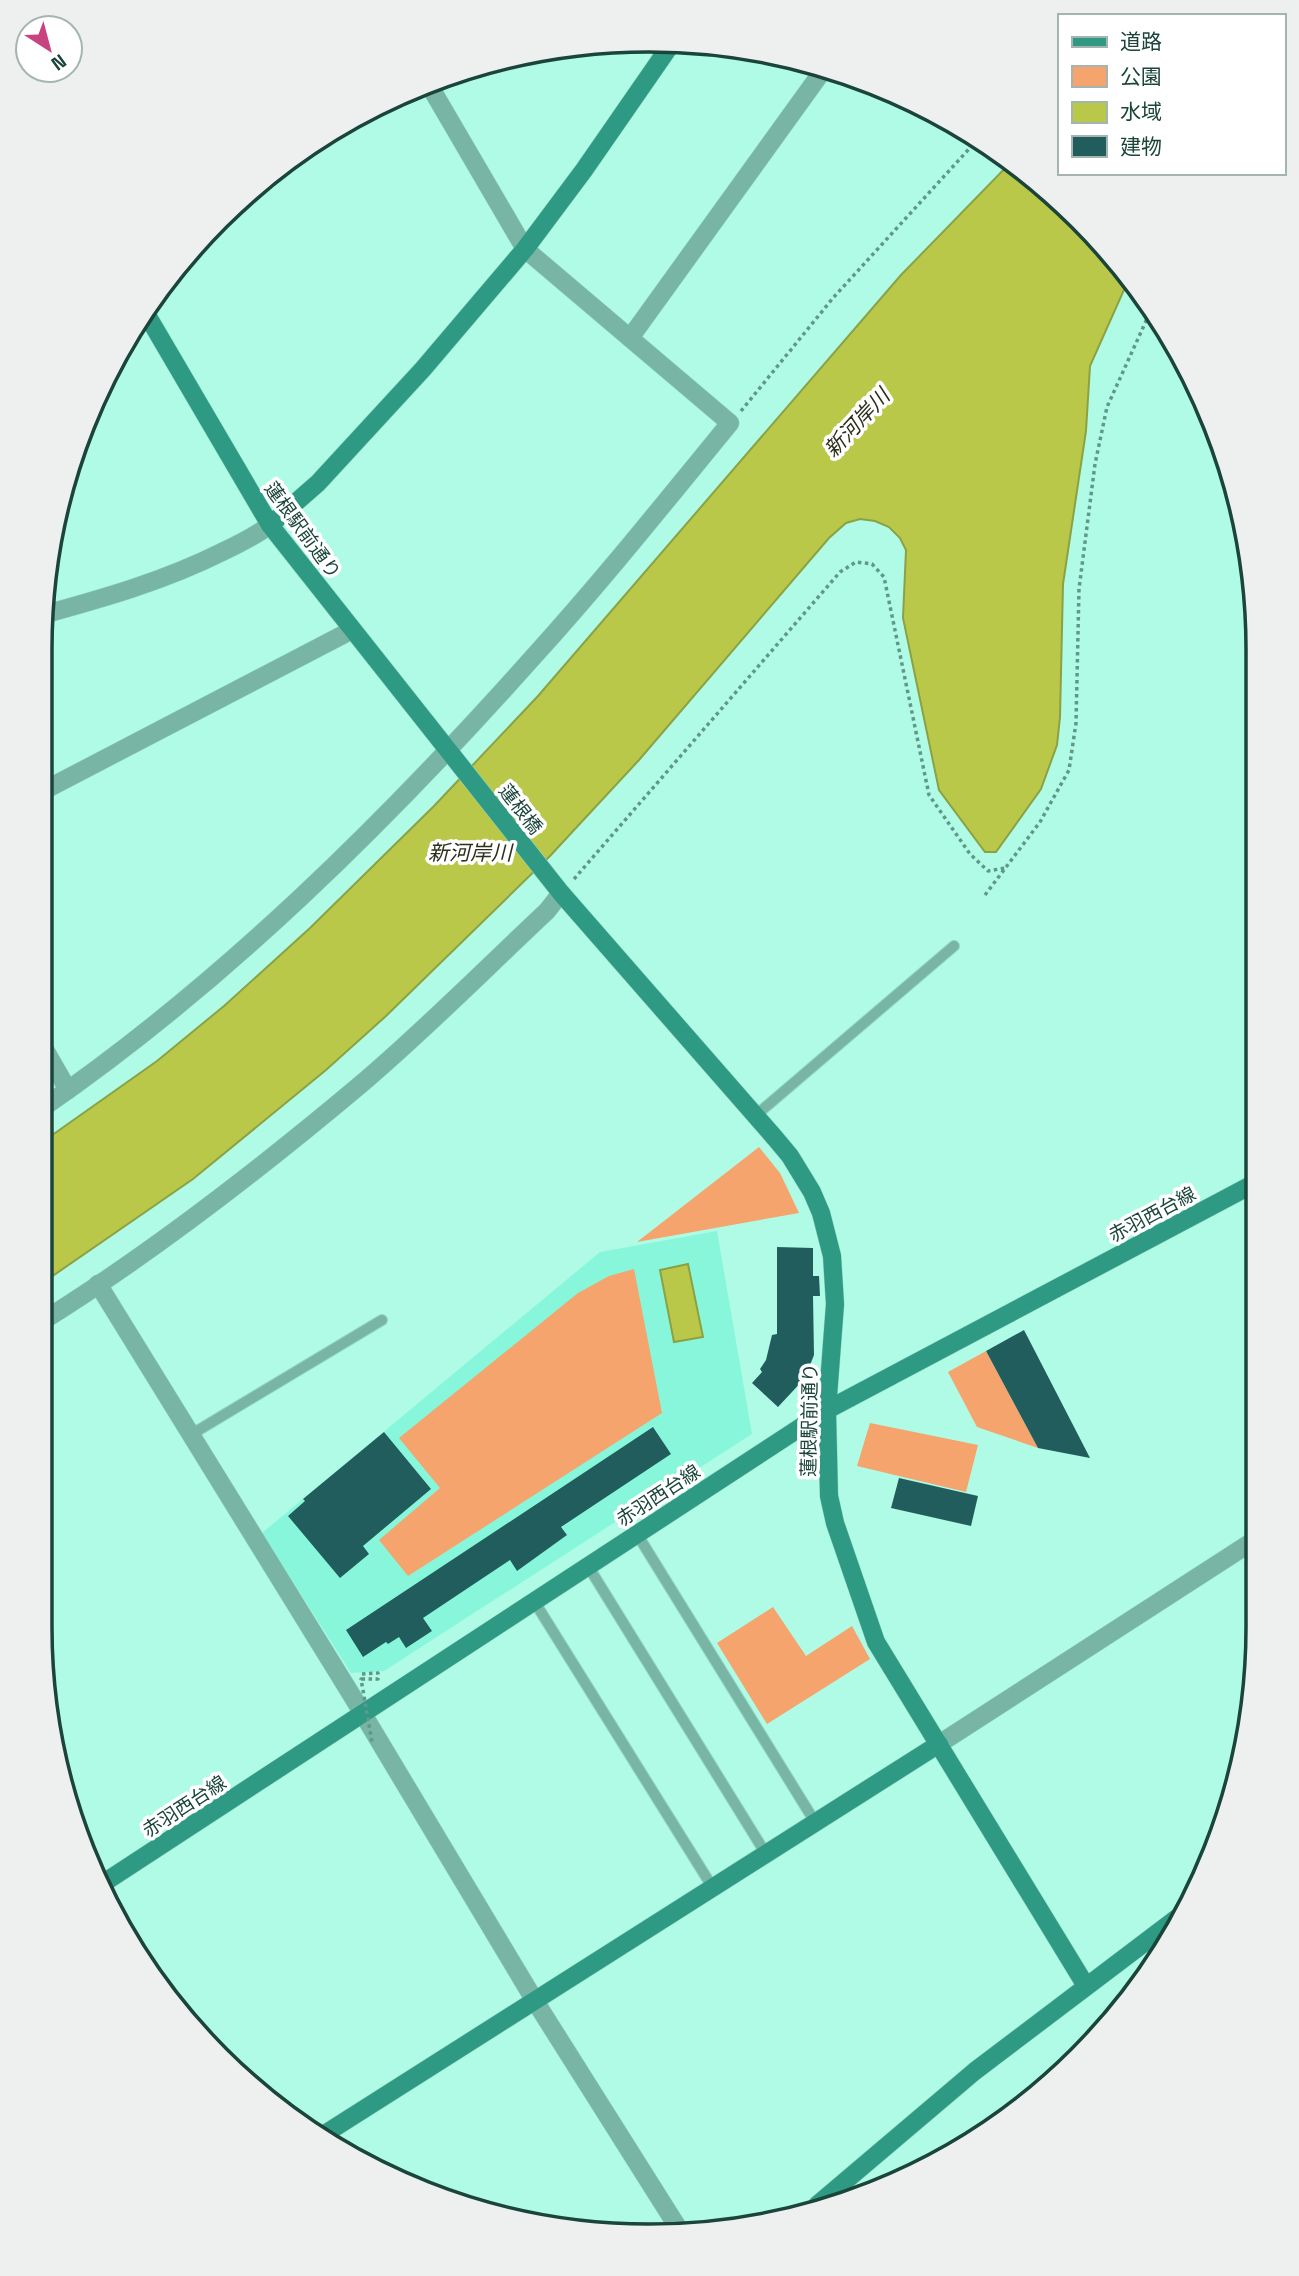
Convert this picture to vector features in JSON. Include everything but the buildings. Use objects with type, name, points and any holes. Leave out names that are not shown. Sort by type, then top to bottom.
[{"type":"street","points":[[54,612],[145,586],[204,562],[257,535],[318,483],[423,369],[525,250],[665,53]]},
{"type":"street","points":[[630,338],[818,77]]},
{"type":"street","points":[[52,1101],[156,1025],[234,958],[451,754],[730,424],[525,250],[434,93]]},
{"type":"street","name":"蓮根駅前通り","points":[[151,322],[270,525],[451,754]]},
{"type":"street","points":[[52,786],[352,630]]},
{"type":"street","name":"蓮根橋","points":[[451,754],[558,889]]},
{"type":"street","points":[[52,1315],[234,1186],[362,1084],[547,911],[558,889]]},
{"type":"street","name":"蓮根駅前通り","points":[[558,889],[790,1156],[821,1213],[830,1245],[835,1280],[827,1410],[829,1496],[835,1523],[876,1643],[1086,1986]]},
{"type":"street","points":[[52,1062],[68,1090]]},
{"type":"street","name":"赤羽西台線","points":[[109,1879],[827,1410],[1246,1188]]},
{"type":"street","points":[[99,1284],[363,1715],[534,2001],[675,2223]]},
{"type":"street","points":[[330,2131],[1246,1546]]},
{"type":"street","points":[[828,2196],[975,2071],[1166,1926]]},
{"type":"lane","points":[[755,1116],[954,946]]},
{"type":"lane","points":[[192,1434],[382,1320]]},
{"type":"lane","points":[[637,1534],[815,1822]]},
{"type":"lane","points":[[588,1566],[766,1854]]},
{"type":"lane","points":[[534,1601],[713,1888]]},
{"type":"path","points":[[730,424],[833,298],[971,147]]},
{"type":"path","points":[[985,895],[1040,822],[1069,770],[1076,723],[1079,589],[1095,464],[1107,407],[1147,319]]},
{"type":"path","points":[[558,889],[840,572],[856,562],[872,564],[884,577],[929,795],[970,854],[988,871],[1005,868]]},
{"type":"path","points":[[357,1674],[378,1673],[378,1679],[362,1679],[372,1742]]},
{"type":"shaded area","points":[[717,1231],[752,1434],[384,1671],[351,1673],[262,1533],[600,1252]]},
{"type":"green space","points":[[759,1147],[780,1173],[799,1213],[637,1242]]},
{"type":"green space","points":[[634,1269],[662,1413],[408,1576],[379,1540],[440,1488],[399,1438],[578,1293],[609,1276]]},
{"type":"green space","points":[[986,1351],[1038,1448],[977,1427],[948,1372]]},
{"type":"green space","points":[[870,1423],[978,1445],[966,1492],[857,1466]]},
{"type":"green space","points":[[773,1607],[806,1656],[852,1626],[870,1659],[767,1724],[717,1643]]},
{"type":"water","name":"新河岸川","points":[[1004,169],[1072,227],[1125,288],[1090,366],[1086,431],[1063,584],[1057,745],[1041,789],[996,852],[985,852],[939,790],[903,618],[906,550],[900,538],[889,527],[860,519],[846,523],[829,538],[639,760],[550,856],[386,1016],[326,1070],[193,1179],[52,1276],[52,1135],[157,1061],[224,1006],[310,928],[434,806],[538,696],[901,275]]},
{"type":"water","points":[[688,1264],[703,1337],[674,1342],[660,1270]]}]
